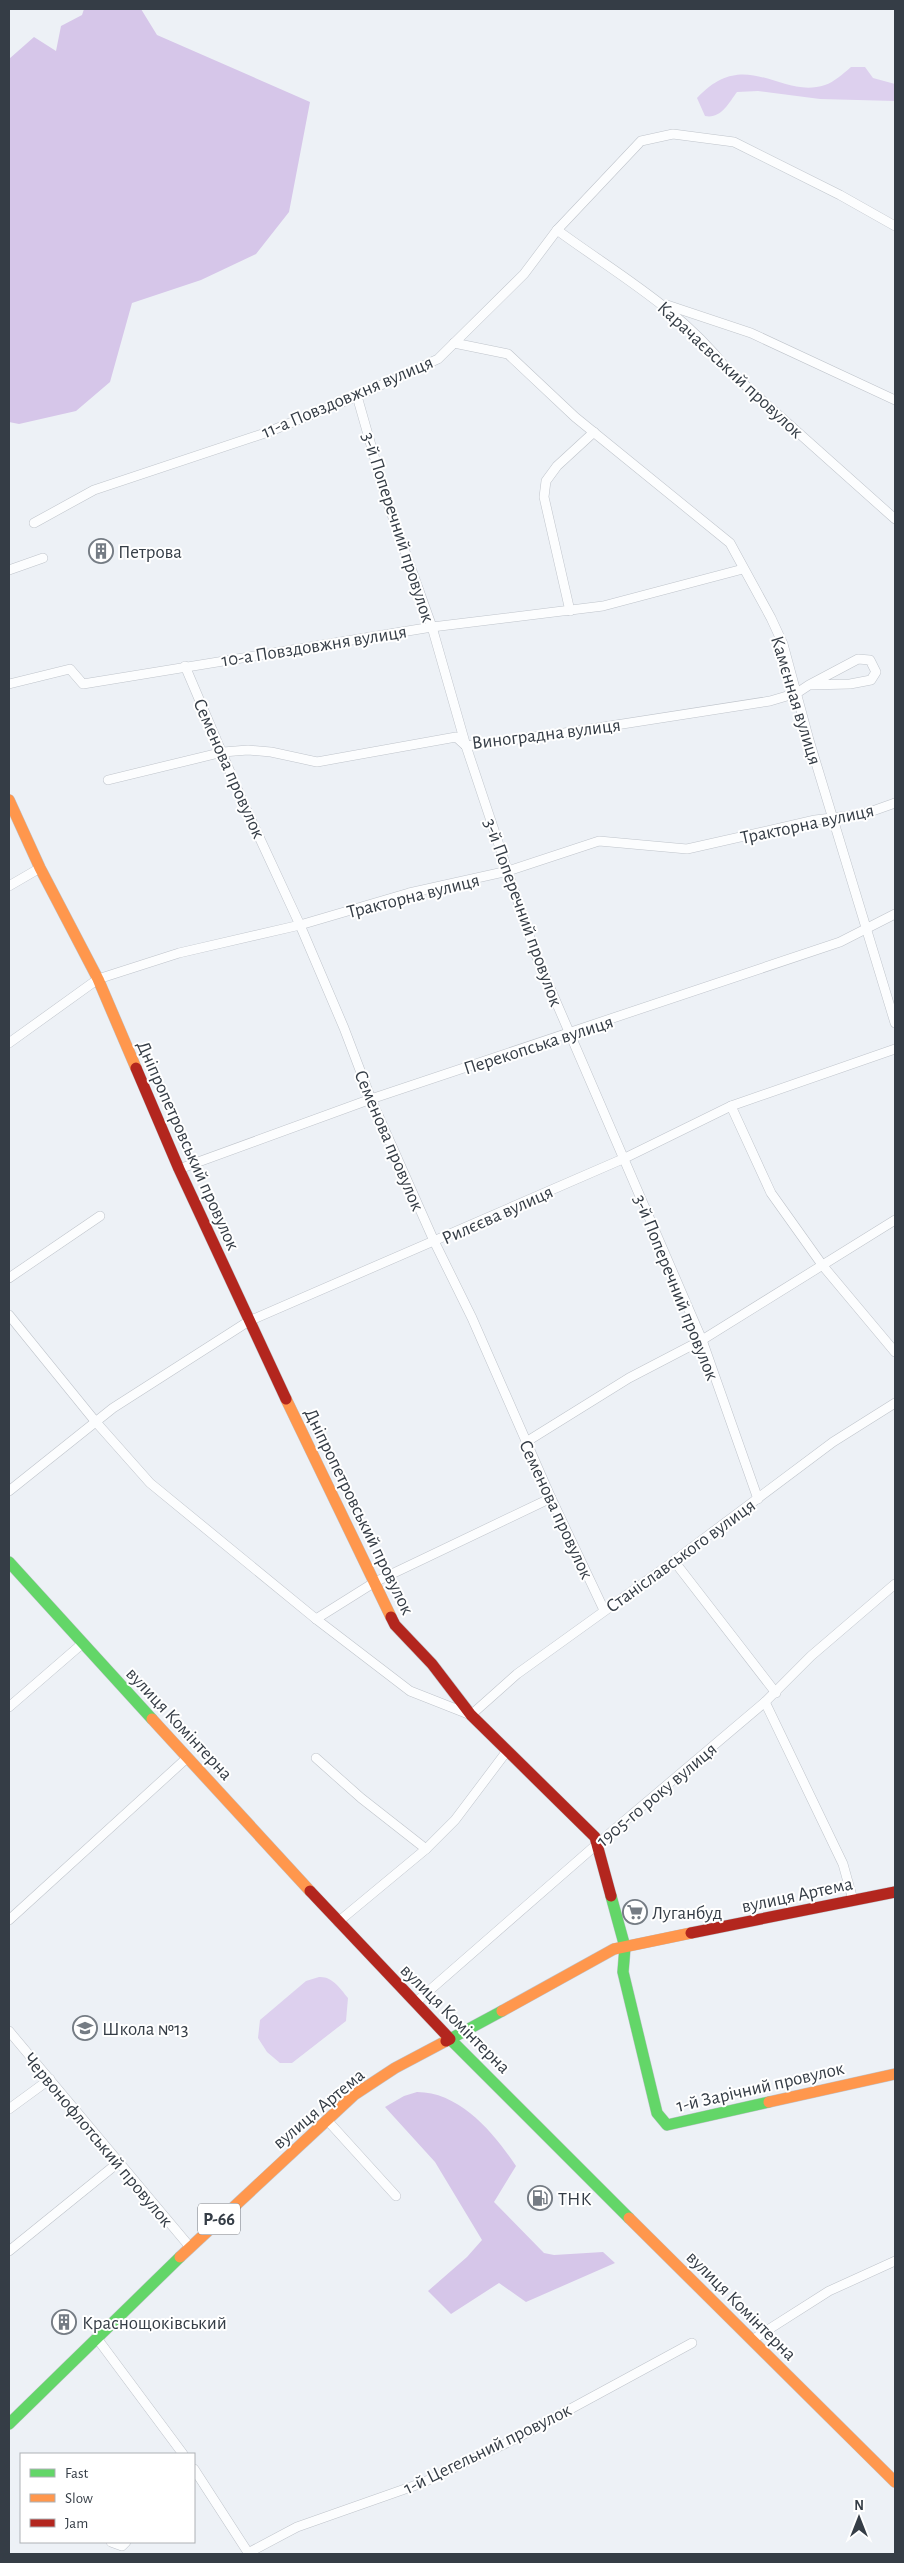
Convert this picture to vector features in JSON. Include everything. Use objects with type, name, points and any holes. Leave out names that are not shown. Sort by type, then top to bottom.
[{"type":"street","name":"11-а Повздовжня вулиця","points":[[34,523],[94,490],[268,432],[357,396],[438,359],[524,274],[557,230],[641,141],[673,134],[734,142],[840,194],[895,226]]},
{"type":"street","name":"Карачаєвський провулок","points":[[557,230],[663,304],[710,347],[727,369],[895,519]]},
{"type":"street","points":[[663,304],[751,332],[895,400]]},
{"type":"street","name":"Камєнная вулиця","points":[[454,343],[508,354],[575,417],[730,543],[783,644],[895,1024]]},
{"type":"street","name":"3-й Поперечний провулок","points":[[357,396],[386,498],[432,627],[466,746],[535,954],[625,1158],[665,1257],[702,1340],[758,1499]]},
{"type":"street","points":[[570,611],[544,497],[546,481],[557,466],[594,432]]},
{"type":"street","points":[[9,570],[43,558]]},
{"type":"street","name":"10-а Повздовжня вулиця","points":[[9,684],[70,669],[83,684],[432,627],[603,606],[743,569]]},
{"type":"street","name":"Виноградна вулиця","points":[[108,780],[224,752],[248,750],[271,752],[317,762],[456,737],[466,746],[770,701],[797,693],[809,685],[858,659],[870,660],[876,672],[871,680],[850,684],[809,685]]},
{"type":"street","name":"Семенова провулок","points":[[185,666],[224,752],[242,800],[300,925],[344,1028],[371,1100],[434,1241],[472,1318],[551,1498],[604,1610]]},
{"type":"street","name":"Дніпропетровський провулок","points":[[9,800],[40,868],[98,979],[178,1170],[395,1625],[432,1664],[471,1715],[595,1837],[625,1947]]},
{"type":"street","name":"Тракторна вулиця","points":[[9,1043],[98,979],[179,954],[300,925],[409,893],[508,871],[599,841],[687,849],[833,817],[864,814],[895,803]]},
{"type":"street","points":[[9,886],[40,868]]},
{"type":"street","name":"Перекопська вулиця","points":[[178,1170],[371,1100],[840,942],[895,914]]},
{"type":"street","name":"Рилєєва вулиця","points":[[9,1491],[113,1408],[250,1321],[625,1158],[731,1106],[895,1049]]},
{"type":"street","points":[[731,1106],[771,1193],[822,1266],[895,1352]]},
{"type":"street","points":[[9,1278],[100,1216]]},
{"type":"street","points":[[526,1442],[629,1378],[702,1340],[895,1220]]},
{"type":"street","points":[[9,1315],[95,1421],[150,1483],[316,1620],[410,1691],[471,1715]]},
{"type":"street","name":"Станіславського вулиця","points":[[471,1715],[517,1674],[674,1561],[833,1442],[895,1403]]},
{"type":"street","points":[[316,1620],[375,1582],[551,1498]]},
{"type":"street","points":[[674,1561],[776,1692]]},
{"type":"street","name":"вулиця Комінтерна","points":[[9,1562],[338,1922],[415,2003],[895,2482]]},
{"type":"street","name":"1905-го року вулиця","points":[[415,2003],[596,1845],[765,1702],[812,1656],[895,1584]]},
{"type":"street","points":[[9,1707],[83,1643]]},
{"type":"street","points":[[765,1702],[843,1864],[853,1900]]},
{"type":"street","points":[[338,1922],[426,1849],[455,1820],[507,1751]]},
{"type":"street","points":[[9,1920],[188,1757]]},
{"type":"street","points":[[316,1758],[361,1798],[426,1849]]},
{"type":"street","name":"вулиця Артема","points":[[9,2424],[190,2247],[327,2120],[362,2090],[395,2068],[614,1949],[895,1892]]},
{"type":"street","name":"1-й Зарічний провулок","points":[[625,1947],[623,1972],[657,2113],[667,2125],[895,2074]]},
{"type":"street","name":"Червонофлотський провулок","points":[[9,2031],[190,2247]]},
{"type":"street","points":[[9,2109],[50,2079]]},
{"type":"street","points":[[327,2120],[396,2196]]},
{"type":"street","points":[[9,2251],[119,2162]]},
{"type":"street","points":[[752,2340],[829,2291],[895,2261]]},
{"type":"street","points":[[96,2338],[182,2453]]},
{"type":"street","name":"1-й Цегельний провулок","points":[[249,2553],[297,2528],[422,2483],[515,2439],[692,2343]]},
{"type":"street","points":[[197,2480],[249,2553]]},
{"type":"street","points":[[114,2543],[122,2546],[125,2543]]},
{"type":"shaded area","points":[[84,9],[141,9],[157,35],[310,102],[289,212],[256,254],[201,280],[132,303],[110,382],[76,411],[19,424],[9,422],[9,59],[34,37],[56,51],[61,26],[82,15]]},
{"type":"shaded area","points":[[851,67],[865,67],[873,78],[895,84],[895,101],[820,99],[758,91],[737,92],[720,113],[705,116],[697,98],[715,83],[731,76],[747,75],[762,77],[793,86],[809,88],[828,84]]},
{"type":"shaded area","points":[[319,1977],[328,1978],[348,1998],[346,2021],[292,2063],[280,2063],[267,2052],[258,2038],[260,2020],[306,1981]]},
{"type":"shaded area","points":[[417,2092],[433,2094],[448,2099],[461,2107],[486,2128],[507,2153],[516,2166],[494,2202],[544,2253],[554,2255],[603,2252],[615,2263],[526,2302],[499,2283],[451,2314],[428,2291],[467,2257],[482,2240],[435,2162],[385,2107],[404,2096]]},
{"type":"traffic: fast","points":[[9,1562],[152,1719]]},
{"type":"traffic: fast","points":[[611,1896],[625,1947],[623,1972],[657,2113],[667,2125],[769,2102]]},
{"type":"traffic: fast","points":[[502,2011],[450,2039],[629,2218]]},
{"type":"traffic: fast","points":[[9,2424],[180,2257]]},
{"type":"traffic: slow","points":[[9,800],[40,868],[98,979],[136,1068]]},
{"type":"traffic: slow","points":[[286,1399],[391,1617]]},
{"type":"traffic: slow","points":[[152,1719],[310,1891]]},
{"type":"traffic: slow","points":[[502,2011],[614,1949],[691,1933]]},
{"type":"traffic: slow","points":[[180,2257],[354,2095],[395,2068],[446,2041]]},
{"type":"traffic: slow","points":[[769,2102],[895,2074]]},
{"type":"traffic: slow","points":[[629,2218],[895,2482]]},
{"type":"traffic: jam","points":[[136,1068],[179,1169],[286,1399]]},
{"type":"traffic: jam","points":[[391,1617],[395,1625],[432,1664],[471,1715],[595,1837],[611,1896]]},
{"type":"traffic: jam","points":[[310,1891],[450,2039],[446,2041]]},
{"type":"traffic: jam","points":[[691,1933],[895,1892]]},
{"type":"place","name":"Петрова","points":[[101,551]]},
{"type":"place","name":"Луганбуд","points":[[635,1912]]},
{"type":"place","name":"Школа №13","points":[[85,2028]]},
{"type":"place","name":"ТНК","points":[[540,2198]]},
{"type":"place","name":"Краснощоківський","points":[[64,2322]]}]
